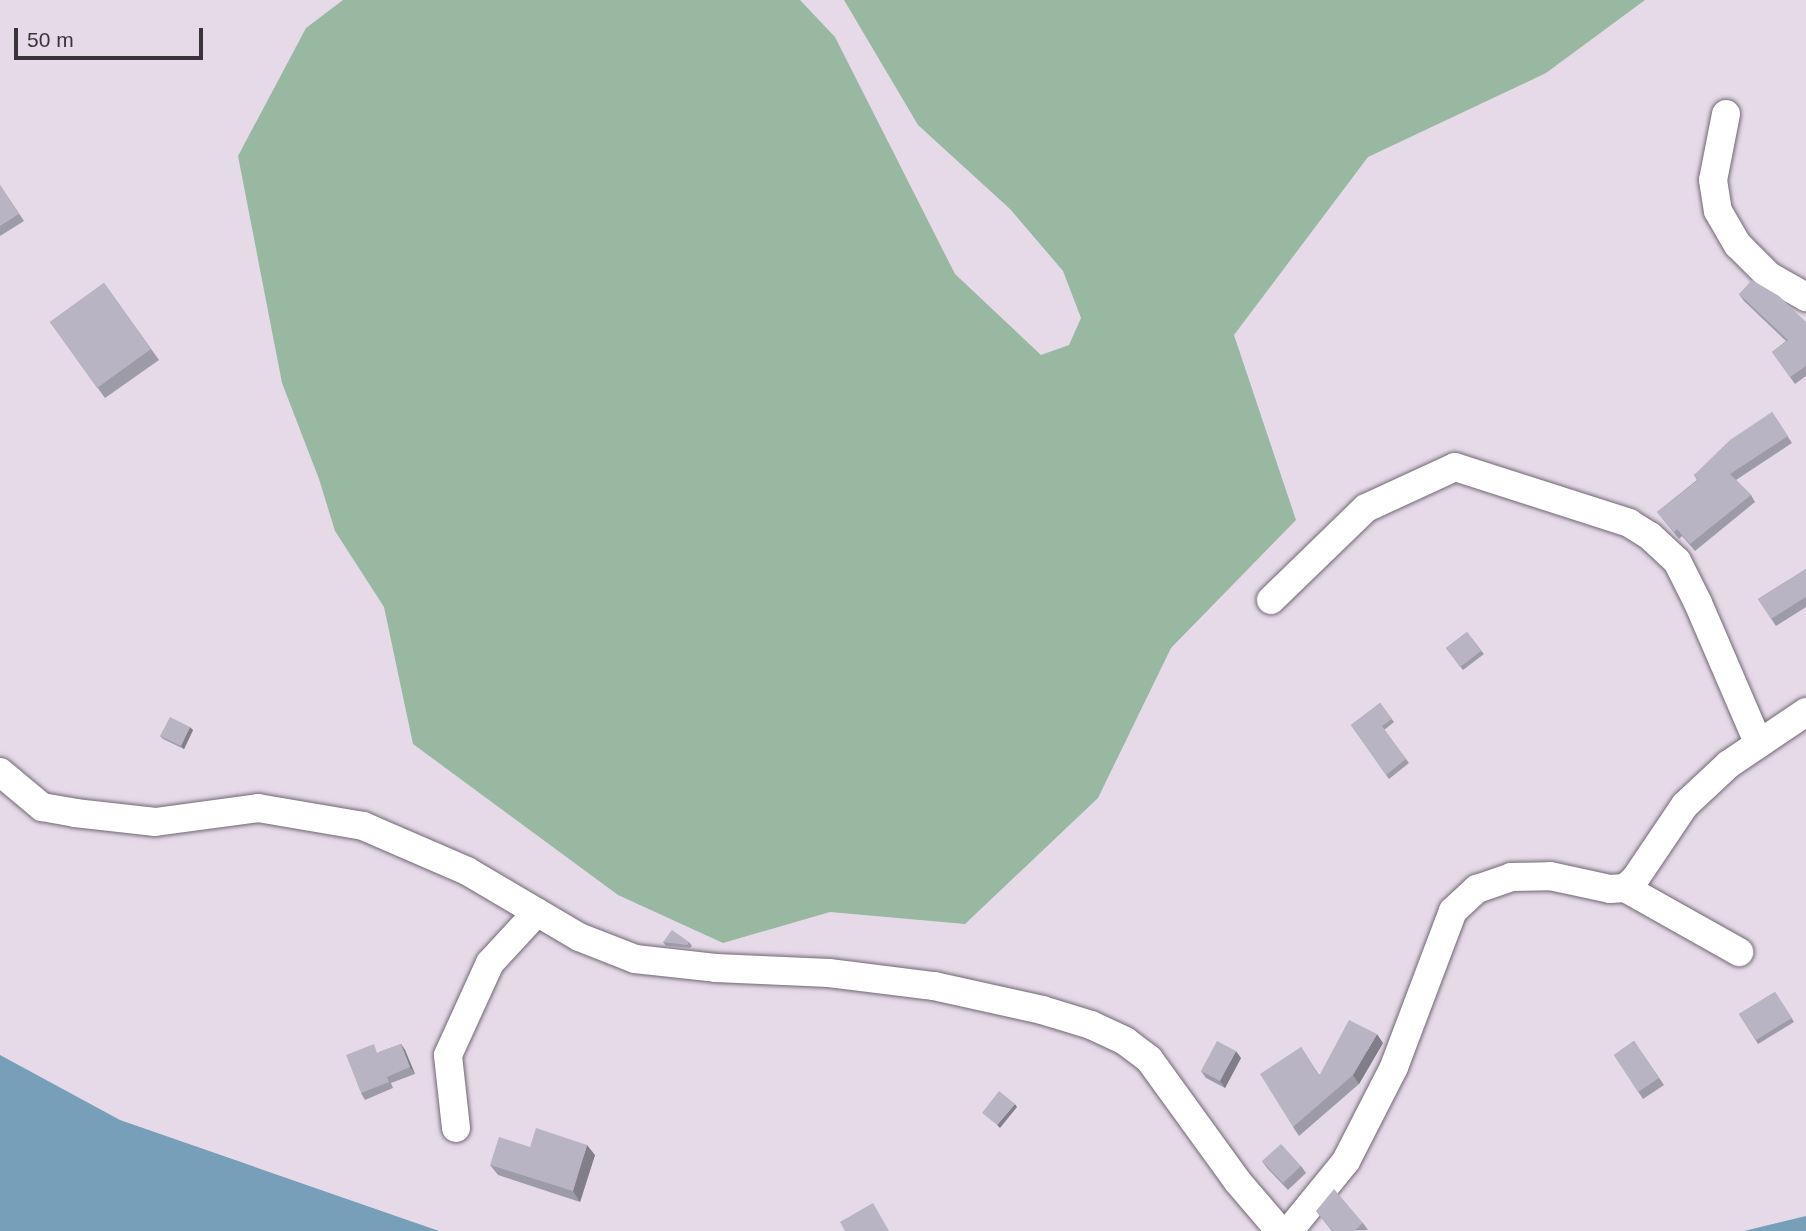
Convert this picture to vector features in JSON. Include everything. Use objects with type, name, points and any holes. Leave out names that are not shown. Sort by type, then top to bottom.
[{"type":"street","points":[[1726,114],[1713,180],[1718,211],[1738,245],[1769,276],[1806,297]]},
{"type":"street","points":[[1271,600],[1366,508],[1455,467],[1629,523],[1650,536],[1676,561],[1698,603],[1758,742]]},
{"type":"street","points":[[1625,888],[1635,879],[1685,805],[1758,742],[1806,712]]},
{"type":"street","points":[[0,772],[42,807],[75,813],[155,822],[258,808],[363,826],[467,871],[579,937],[635,959],[716,968],[829,973],[934,986],[1042,1010],[1091,1025],[1125,1041],[1149,1059],[1238,1182],[1280,1231]]},
{"type":"street","points":[[1289,1231],[1346,1161],[1413,1025],[1453,911],[1477,889],[1511,877],[1550,876],[1610,889],[1625,888],[1739,952]]},
{"type":"street","points":[[456,1128],[448,1055],[490,962],[537,912]]},
{"type":"green space","points":[[343,0],[800,0],[835,37],[955,274],[1041,355],[1069,345],[1081,318],[1063,271],[1010,209],[918,125],[844,0],[1645,0],[1546,73],[1368,157],[1234,335],[1296,520],[1171,648],[1098,798],[965,924],[830,912],[723,943],[618,895],[413,744],[384,607],[335,531],[319,479],[282,383],[238,156],[306,28]]},
{"type":"water","points":[[0,1055],[120,1120],[439,1231],[0,1231]]},
{"type":"water","points":[[1806,1216],[1806,1231],[1744,1231]]},
{"type":"building","points":[[0,185],[19,214],[0,226]]},
{"type":"building","points":[[1752,280],[1779,296],[1806,322],[1806,366],[1790,377],[1772,352],[1788,340],[1739,294]]},
{"type":"building","points":[[104,283],[151,349],[97,388],[50,322]]},
{"type":"building","points":[[1772,412],[1788,436],[1730,474],[1751,495],[1690,544],[1677,529],[1674,532],[1657,512],[1698,480],[1694,475],[1730,440]]},
{"type":"building","points":[[1806,569],[1806,597],[1771,619],[1758,599]]},
{"type":"building","points":[[1467,632],[1481,651],[1460,667],[1446,648]]},
{"type":"building","points":[[1380,703],[1392,719],[1382,726],[1406,759],[1386,775],[1351,725]]},
{"type":"building","points":[[170,717],[190,727],[181,746],[160,736]]},
{"type":"building","points":[[672,930],[689,942],[687,945],[663,942]]},
{"type":"building","points":[[1775,992],[1792,1018],[1756,1040],[1739,1014]]},
{"type":"building","points":[[1349,1020],[1377,1034],[1353,1075],[1293,1127],[1260,1074],[1301,1047],[1319,1076]]},
{"type":"building","points":[[1217,1041],[1236,1051],[1220,1081],[1201,1071]]},
{"type":"building","points":[[1634,1041],[1659,1078],[1638,1092],[1614,1055]]},
{"type":"building","points":[[374,1044],[377,1053],[401,1044],[410,1067],[387,1077],[389,1082],[361,1093],[346,1055]]},
{"type":"building","points":[[999,1091],[1015,1104],[997,1125],[982,1113]]},
{"type":"building","points":[[536,1128],[587,1145],[573,1191],[490,1165],[499,1137],[530,1147]]},
{"type":"building","points":[[1281,1144],[1301,1166],[1283,1183],[1262,1161]]},
{"type":"building","points":[[1334,1189],[1363,1223],[1354,1231],[1333,1231],[1316,1211]]},
{"type":"building","points":[[873,1203],[889,1231],[845,1231],[840,1222]]}]
